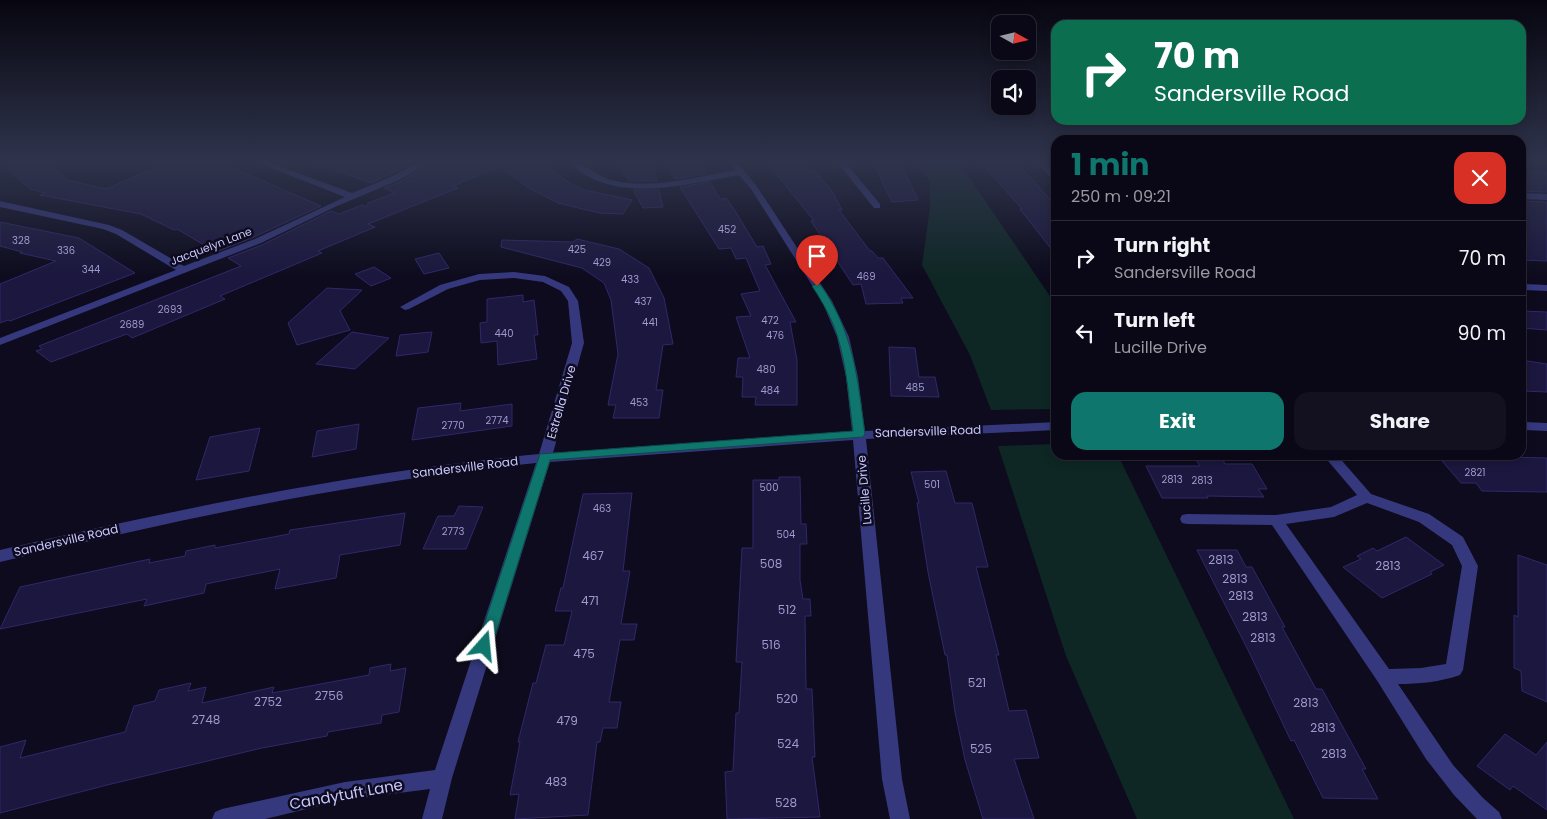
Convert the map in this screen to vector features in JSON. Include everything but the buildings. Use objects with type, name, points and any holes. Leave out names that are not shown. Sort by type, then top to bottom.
[{"type":"street","name":"Jacquelyn Lane","points":[[0,342],[258,241],[342,200]]},
{"type":"street","name":"Lucille Drive","points":[[762,200],[827,301],[843,337],[852,377],[891,770],[900,819]]},
{"type":"street","points":[[872,200],[877,206]]},
{"type":"street","points":[[0,204],[106,227],[119,232],[184,270]]},
{"type":"street","name":"Estrella Drive","points":[[405,306],[444,287],[479,276],[514,276],[545,279],[564,289],[573,301],[578,343],[545,457],[442,778],[432,819]]},
{"type":"street","points":[[1526,287],[1547,288]]},
{"type":"street","name":"Sandersville Road","points":[[0,556],[135,524],[240,502],[386,478],[545,457],[859,434],[1051,426]]},
{"type":"street","points":[[1526,426],[1547,427]]},
{"type":"street","points":[[1334,460],[1366,498],[1424,518],[1458,540],[1470,566],[1454,670],[1421,676],[1384,677]]},
{"type":"street","points":[[1187,519],[1276,520],[1334,512],[1366,498]]},
{"type":"street","points":[[1276,520],[1384,677],[1430,748],[1474,805],[1492,819]]},
{"type":"street","name":"Candytuft Lane","points":[[222,819],[345,791],[442,778]]},
{"type":"green space","points":[[930,200],[985,200],[1051,298],[1051,409],[991,410],[970,355],[922,265]]},
{"type":"green space","points":[[1051,444],[1051,460],[1120,460],[1294,819],[1137,819],[1066,656],[998,446]]},
{"type":"route","points":[[484,646],[545,457],[859,434],[852,377],[843,337],[827,301],[817,286]]}]
